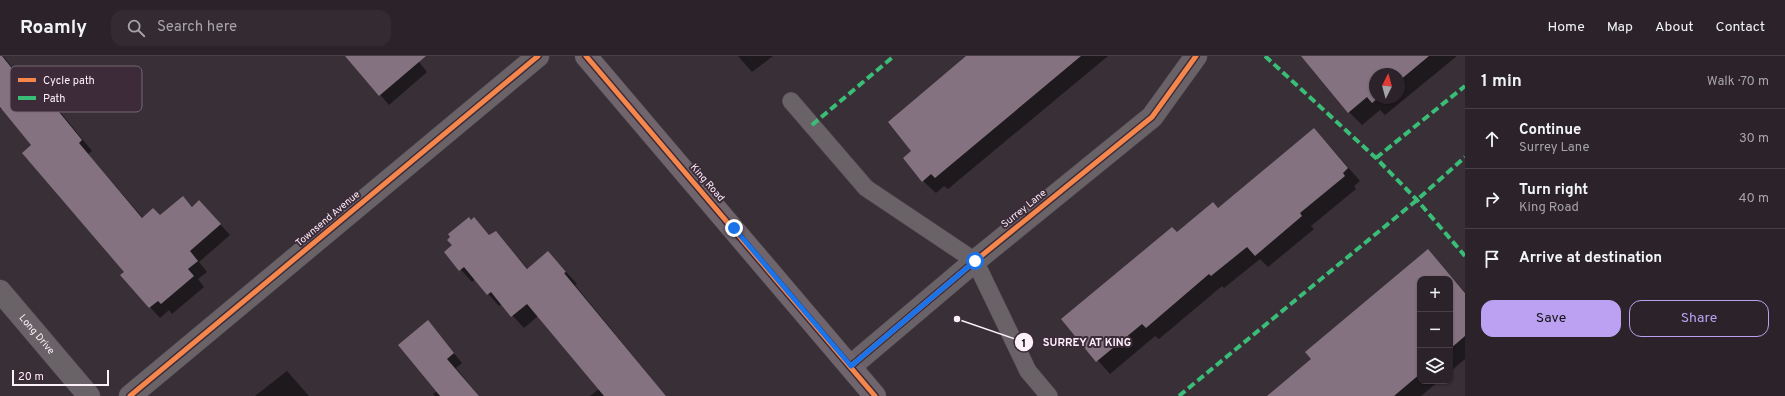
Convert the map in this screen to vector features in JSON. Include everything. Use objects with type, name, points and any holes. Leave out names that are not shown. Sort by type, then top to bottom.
[{"type":"main road","name":"King Road","points":[[586,56],[876,396]]},
{"type":"street","name":"Townsend Avenue","points":[[130,396],[538,56]]},
{"type":"street","name":"Surrey Lane","points":[[851,366],[975,261],[1152,118],[1196,56]]},
{"type":"street","name":"Long Drive","points":[[0,291],[89,396]]},
{"type":"lane","points":[[791,101],[866,188],[975,261],[1028,371],[1048,396]]},
{"type":"building","points":[[0,56],[2,56],[10,66],[10,112],[59,112],[82,140],[79,143],[142,218],[153,208],[160,215],[183,196],[192,207],[199,200],[221,224],[190,251],[198,261],[188,269],[194,276],[161,304],[158,301],[149,308],[120,275],[124,272],[22,153],[31,145],[0,107]]},
{"type":"building","points":[[345,56],[426,56],[379,96]]},
{"type":"building","points":[[966,56],[1081,56],[935,178],[931,174],[922,182],[903,158],[911,151],[888,122]]},
{"type":"building","points":[[1301,56],[1429,56],[1405,76],[1405,68],[1369,68],[1369,99],[1367,97],[1348,113]]},
{"type":"building","points":[[1314,128],[1348,168],[1343,173],[1345,176],[1300,213],[1302,216],[1255,256],[1247,247],[1211,276],[1209,274],[1146,328],[1142,324],[1096,362],[1061,319],[1172,227],[1177,232],[1213,202],[1218,208]]},
{"type":"building","points":[[469,217],[471,220],[474,217],[489,235],[496,231],[527,269],[548,251],[566,272],[564,273],[666,396],[604,396],[527,304],[511,317],[491,292],[487,295],[464,267],[459,271],[444,252],[452,245],[447,240],[450,237],[448,234]]},
{"type":"building","points":[[1428,249],[1451,276],[1417,276],[1417,377],[1394,396],[1267,396],[1311,359],[1305,352]]},
{"type":"building","points":[[1453,279],[1465,293],[1465,336],[1453,346]]},
{"type":"building","points":[[428,320],[454,353],[447,359],[479,396],[440,396],[398,345]]},
{"type":"marked path","points":[[812,125],[894,56]]},
{"type":"marked path","points":[[1265,56],[1376,158],[1417,200],[1465,256]]},
{"type":"marked path","points":[[1376,158],[1465,86]]},
{"type":"marked path","points":[[1179,396],[1417,200],[1465,157]]},
{"type":"cycle path","points":[[130,396],[538,56]]},
{"type":"cycle path","points":[[586,56],[875,396]]},
{"type":"cycle path","points":[[851,366],[975,261],[1152,117],[1196,56]]},
{"type":"place","name":"SURREY AT KING","points":[[957,319]]},
{"type":"route","points":[[734,228],[851,366],[975,261]]}]
